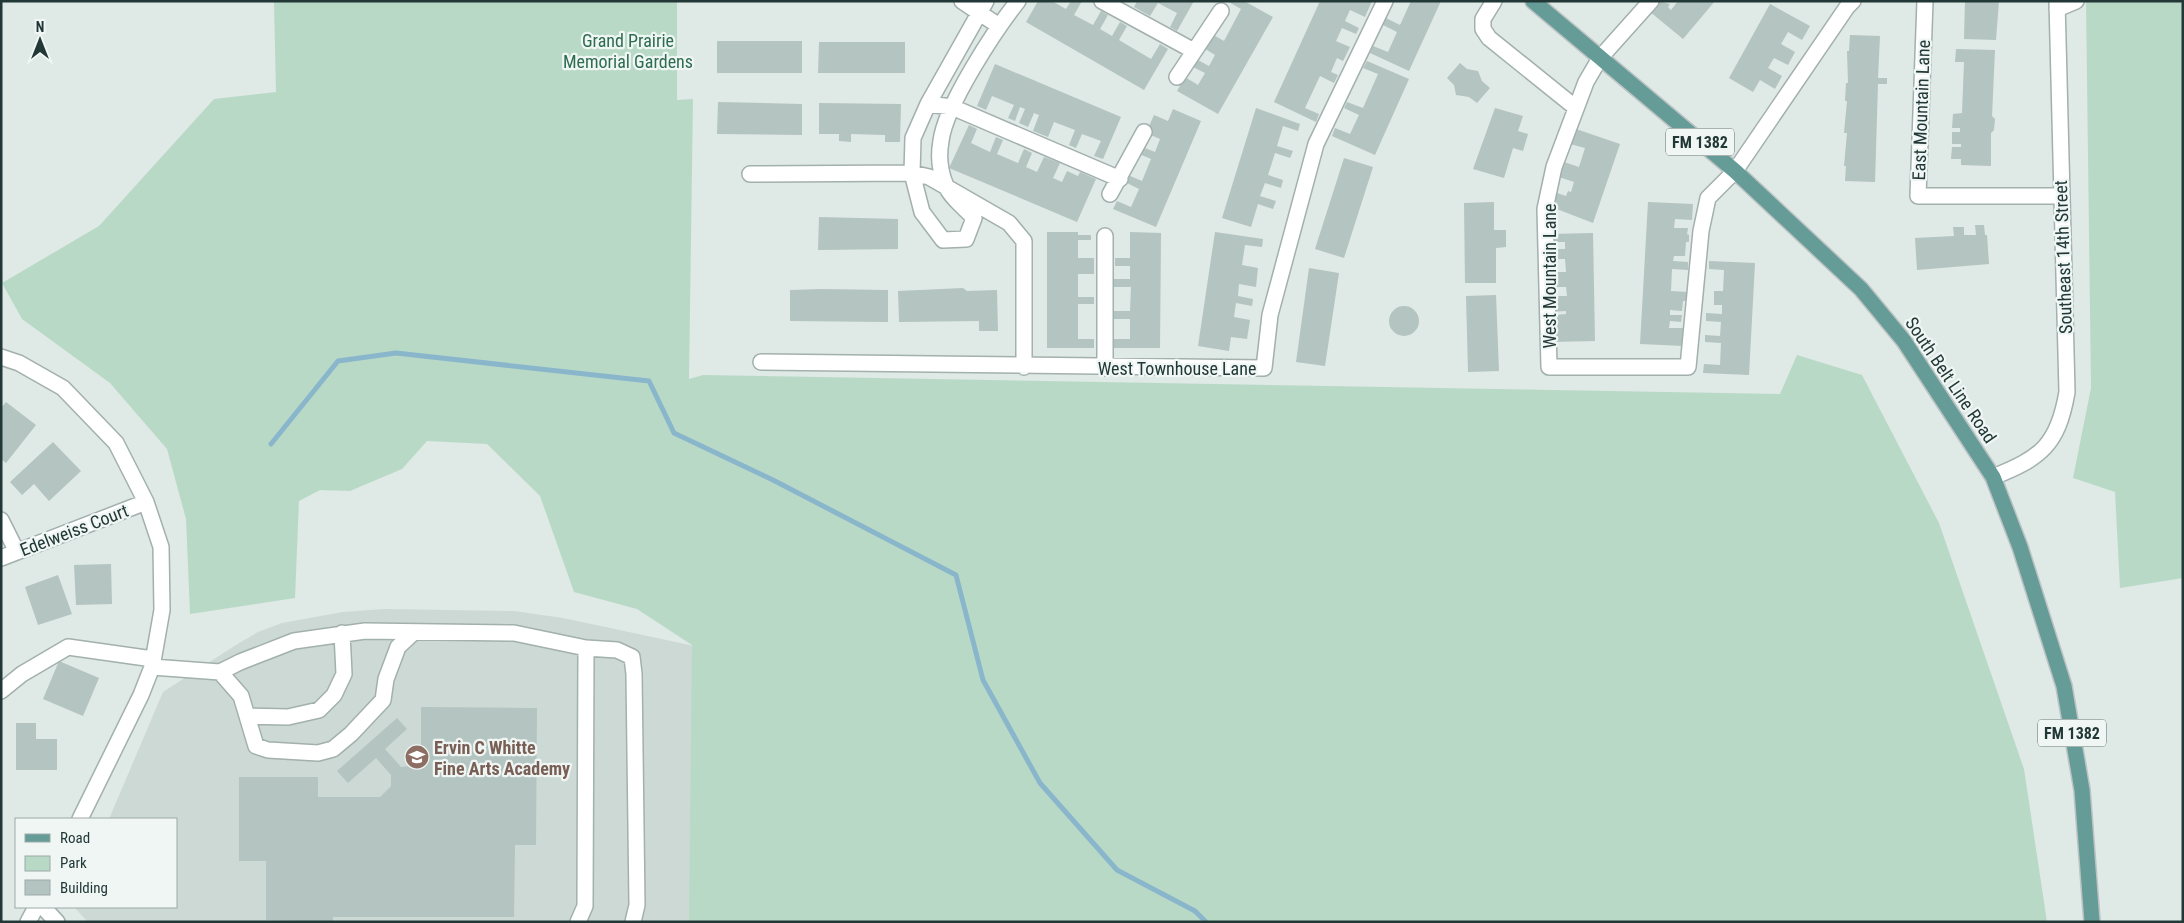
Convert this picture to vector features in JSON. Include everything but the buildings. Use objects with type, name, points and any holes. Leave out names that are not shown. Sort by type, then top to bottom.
[{"type":"main road","name":"South Belt Line Road","points":[[1533,1],[1735,171],[1861,289],[1904,341],[1993,477],[2020,547],[2064,686],[2082,790],[2092,922]]},
{"type":"street","points":[[962,1],[982,7],[998,26]]},
{"type":"street","points":[[982,7],[928,104],[914,138],[912,173],[922,212],[943,240],[966,239],[974,218],[947,188],[939,162],[941,140],[952,108],[998,26],[1018,1]]},
{"type":"street","points":[[1102,1],[1194,51]]},
{"type":"street","name":"West Townhouse Lane","points":[[761,362],[1105,368],[1264,368],[1270,315],[1316,144],[1385,1]]},
{"type":"street","points":[[1494,1],[1483,19],[1483,29],[1490,38],[1576,108]]},
{"type":"street","name":"West Mountain Lane","points":[[1651,1],[1600,58],[1586,82],[1554,167],[1546,209],[1549,367],[1688,367],[1702,231],[1708,198],[1735,171]]},
{"type":"street","points":[[1735,171],[1847,6],[1853,1]]},
{"type":"street","name":"East Mountain Lane","points":[[1925,1],[1918,196],[2061,196]]},
{"type":"street","points":[[2057,5],[2076,1]]},
{"type":"street","name":"Southeast 14th Street","points":[[1993,477],[2026,464],[2042,452],[2064,414],[2067,392],[2057,5]]},
{"type":"street","points":[[1177,77],[1221,11]]},
{"type":"street","points":[[928,104],[952,108],[1120,179]]},
{"type":"street","points":[[1110,194],[1120,179],[1144,132]]},
{"type":"street","points":[[750,174],[912,173],[929,176],[1009,223],[1024,241],[1024,367]]},
{"type":"street","points":[[1105,236],[1105,368]]},
{"type":"street","points":[[1,357],[19,363],[63,388],[116,443],[146,502],[161,547],[162,610],[153,663],[141,695],[80,818]]},
{"type":"street","name":"Edelweiss Court","points":[[1,558],[146,502]]},
{"type":"street","points":[[1,520],[16,552]]},
{"type":"street","points":[[1,691],[22,674],[68,646],[153,663],[220,672],[294,641],[365,631],[514,633],[586,648],[617,650],[632,657],[634,674],[636,905],[633,922]]},
{"type":"street","points":[[220,672],[241,696],[256,746],[268,750],[318,753],[333,749],[351,734],[383,700],[386,680],[398,647],[414,632]]},
{"type":"street","points":[[247,716],[288,717],[319,710],[334,695],[344,674],[342,633]]},
{"type":"street","points":[[578,922],[585,906],[586,648]]},
{"type":"street","points":[[28,922],[35,908]]},
{"type":"street","points":[[44,908],[57,922]]},
{"type":"shaded area","name":"Ervin C Whitte Fine Arts Academy","points":[[385,609],[514,611],[563,618],[699,647],[696,922],[88,922],[75,908],[178,908],[178,818],[109,818],[163,692],[258,632],[282,623],[343,612]]},
{"type":"green space","name":"Grand Prairie Memorial Gardens","points":[[274,1],[677,1],[677,100],[693,99],[689,379],[703,375],[1780,394],[1797,355],[1862,375],[1939,523],[2024,769],[2047,922],[689,922],[692,645],[637,609],[574,592],[540,496],[487,444],[427,441],[402,469],[350,491],[320,490],[299,501],[295,598],[190,614],[186,519],[167,449],[110,383],[22,319],[2,283],[99,226],[214,99],[276,92]]},
{"type":"green space","points":[[2086,1],[2183,1],[2183,578],[2120,588],[2115,492],[2073,478],[2091,388]]},
{"type":"waterway","points":[[271,444],[338,361],[396,353],[649,381],[674,433],[773,480],[956,575],[983,680],[1040,783],[1117,870],[1195,911],[1206,922]]},
{"type":"place","name":"Ervin C Whitte Fine Arts Academy","points":[[417,757]]}]
